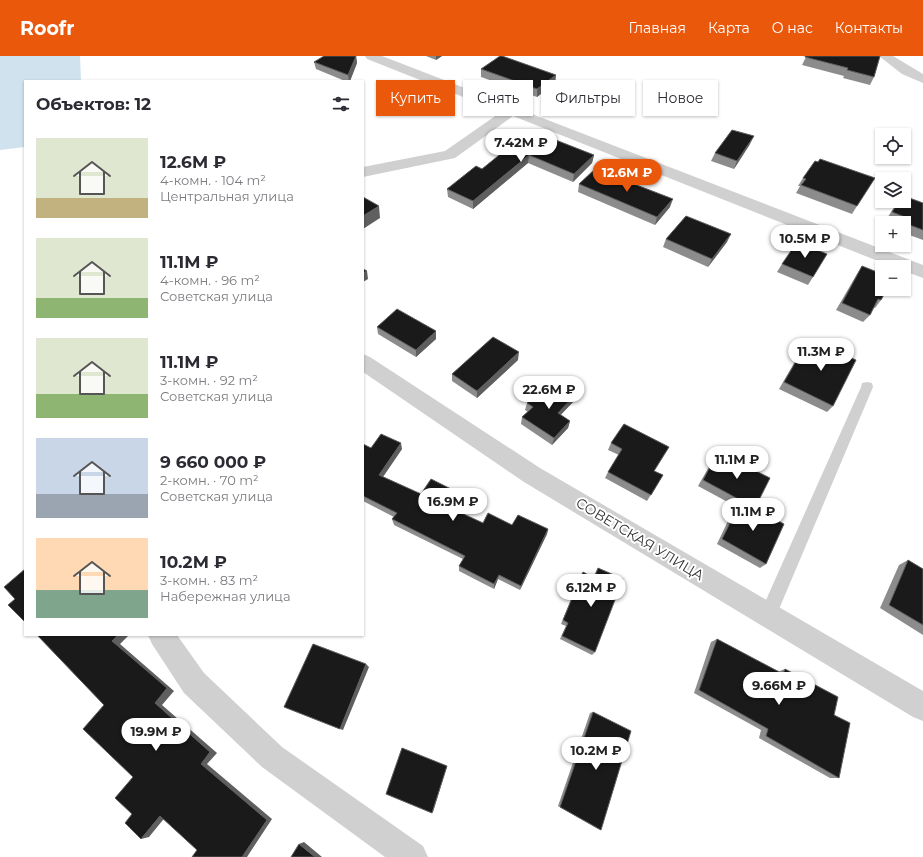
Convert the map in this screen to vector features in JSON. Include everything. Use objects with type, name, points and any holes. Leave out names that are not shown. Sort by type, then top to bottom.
[{"type":"street","points":[[372,56],[463,92]]},
{"type":"street","points":[[885,56],[907,71],[923,79]]},
{"type":"street","points":[[364,172],[450,155],[504,116]]},
{"type":"street","points":[[524,116],[923,272]]},
{"type":"street","name":"СОВЕТСКАЯ УЛИЦА","points":[[364,363],[532,475],[923,707]]},
{"type":"street","points":[[162,636],[194,683],[272,758],[412,857]]},
{"type":"lane","points":[[768,615],[867,387]]},
{"type":"water","points":[[0,56],[80,56],[81,80],[24,80],[24,147],[0,150]]},
{"type":"building","points":[[324,56],[356,56],[348,75],[314,62]]},
{"type":"building","points":[[502,56],[556,75],[549,80],[541,80],[541,86],[537,89],[533,88],[533,80],[512,80],[481,69]]},
{"type":"building","points":[[880,56],[874,77],[847,70],[848,68],[805,57]]},
{"type":"building","points":[[530,130],[594,155],[574,174],[529,155],[473,201],[447,189],[476,166],[482,169]]},
{"type":"building","points":[[732,130],[754,136],[737,161],[715,153]]},
{"type":"building","points":[[820,159],[875,178],[857,206],[801,185],[806,179],[803,178],[815,161],[818,162]]},
{"type":"building","points":[[595,169],[673,199],[657,217],[579,184]]},
{"type":"building","points":[[364,198],[379,206],[364,215]]},
{"type":"building","points":[[911,199],[923,203],[923,230],[911,226],[911,216],[902,216],[892,212],[895,208],[911,208]]},
{"type":"building","points":[[686,216],[731,234],[712,259],[666,239]]},
{"type":"building","points":[[797,242],[827,254],[813,277],[782,264]]},
{"type":"building","points":[[862,266],[875,271],[875,296],[883,296],[881,300],[878,299],[870,315],[842,303]]},
{"type":"building","points":[[397,309],[436,331],[416,350],[377,327]]},
{"type":"building","points":[[493,337],[519,352],[477,391],[452,374]]},
{"type":"building","points":[[809,339],[856,360],[833,406],[784,382]]},
{"type":"building","points":[[556,383],[575,395],[558,413],[570,421],[554,438],[522,417],[533,407],[527,403],[541,389],[547,392]]},
{"type":"building","points":[[624,424],[669,447],[654,471],[663,475],[651,495],[608,472],[622,449],[611,443]]},
{"type":"building","points":[[381,434],[401,443],[379,475],[421,494],[431,479],[455,491],[446,506],[483,523],[488,513],[512,525],[518,515],[548,529],[521,586],[499,575],[494,584],[459,566],[465,556],[392,519],[397,513],[364,496],[364,444],[371,448]]},
{"type":"building","points":[[718,452],[770,478],[755,508],[703,480]]},
{"type":"building","points":[[741,501],[784,524],[766,564],[722,539]]},
{"type":"building","points":[[908,560],[923,569],[923,625],[889,605]]},
{"type":"building","points":[[598,568],[623,579],[595,652],[562,636],[568,623],[563,620],[583,572],[594,578]]},
{"type":"building","points":[[24,570],[24,621],[8,605],[15,599],[4,587]]},
{"type":"building","points":[[38,636],[117,636],[112,641],[167,688],[155,703],[210,752],[201,764],[267,820],[242,857],[192,857],[197,850],[160,816],[141,839],[125,823],[132,814],[115,798],[133,777],[83,729],[104,705]]},
{"type":"building","points":[[717,639],[783,674],[785,669],[838,697],[834,715],[850,723],[839,778],[766,736],[768,729],[699,690]]},
{"type":"building","points":[[313,644],[366,664],[340,729],[284,707]]},
{"type":"building","points":[[593,712],[631,731],[601,830],[560,807]]},
{"type":"building","points":[[402,748],[447,766],[432,813],[386,794]]},
{"type":"building","points":[[299,844],[315,857],[291,857]]}]
